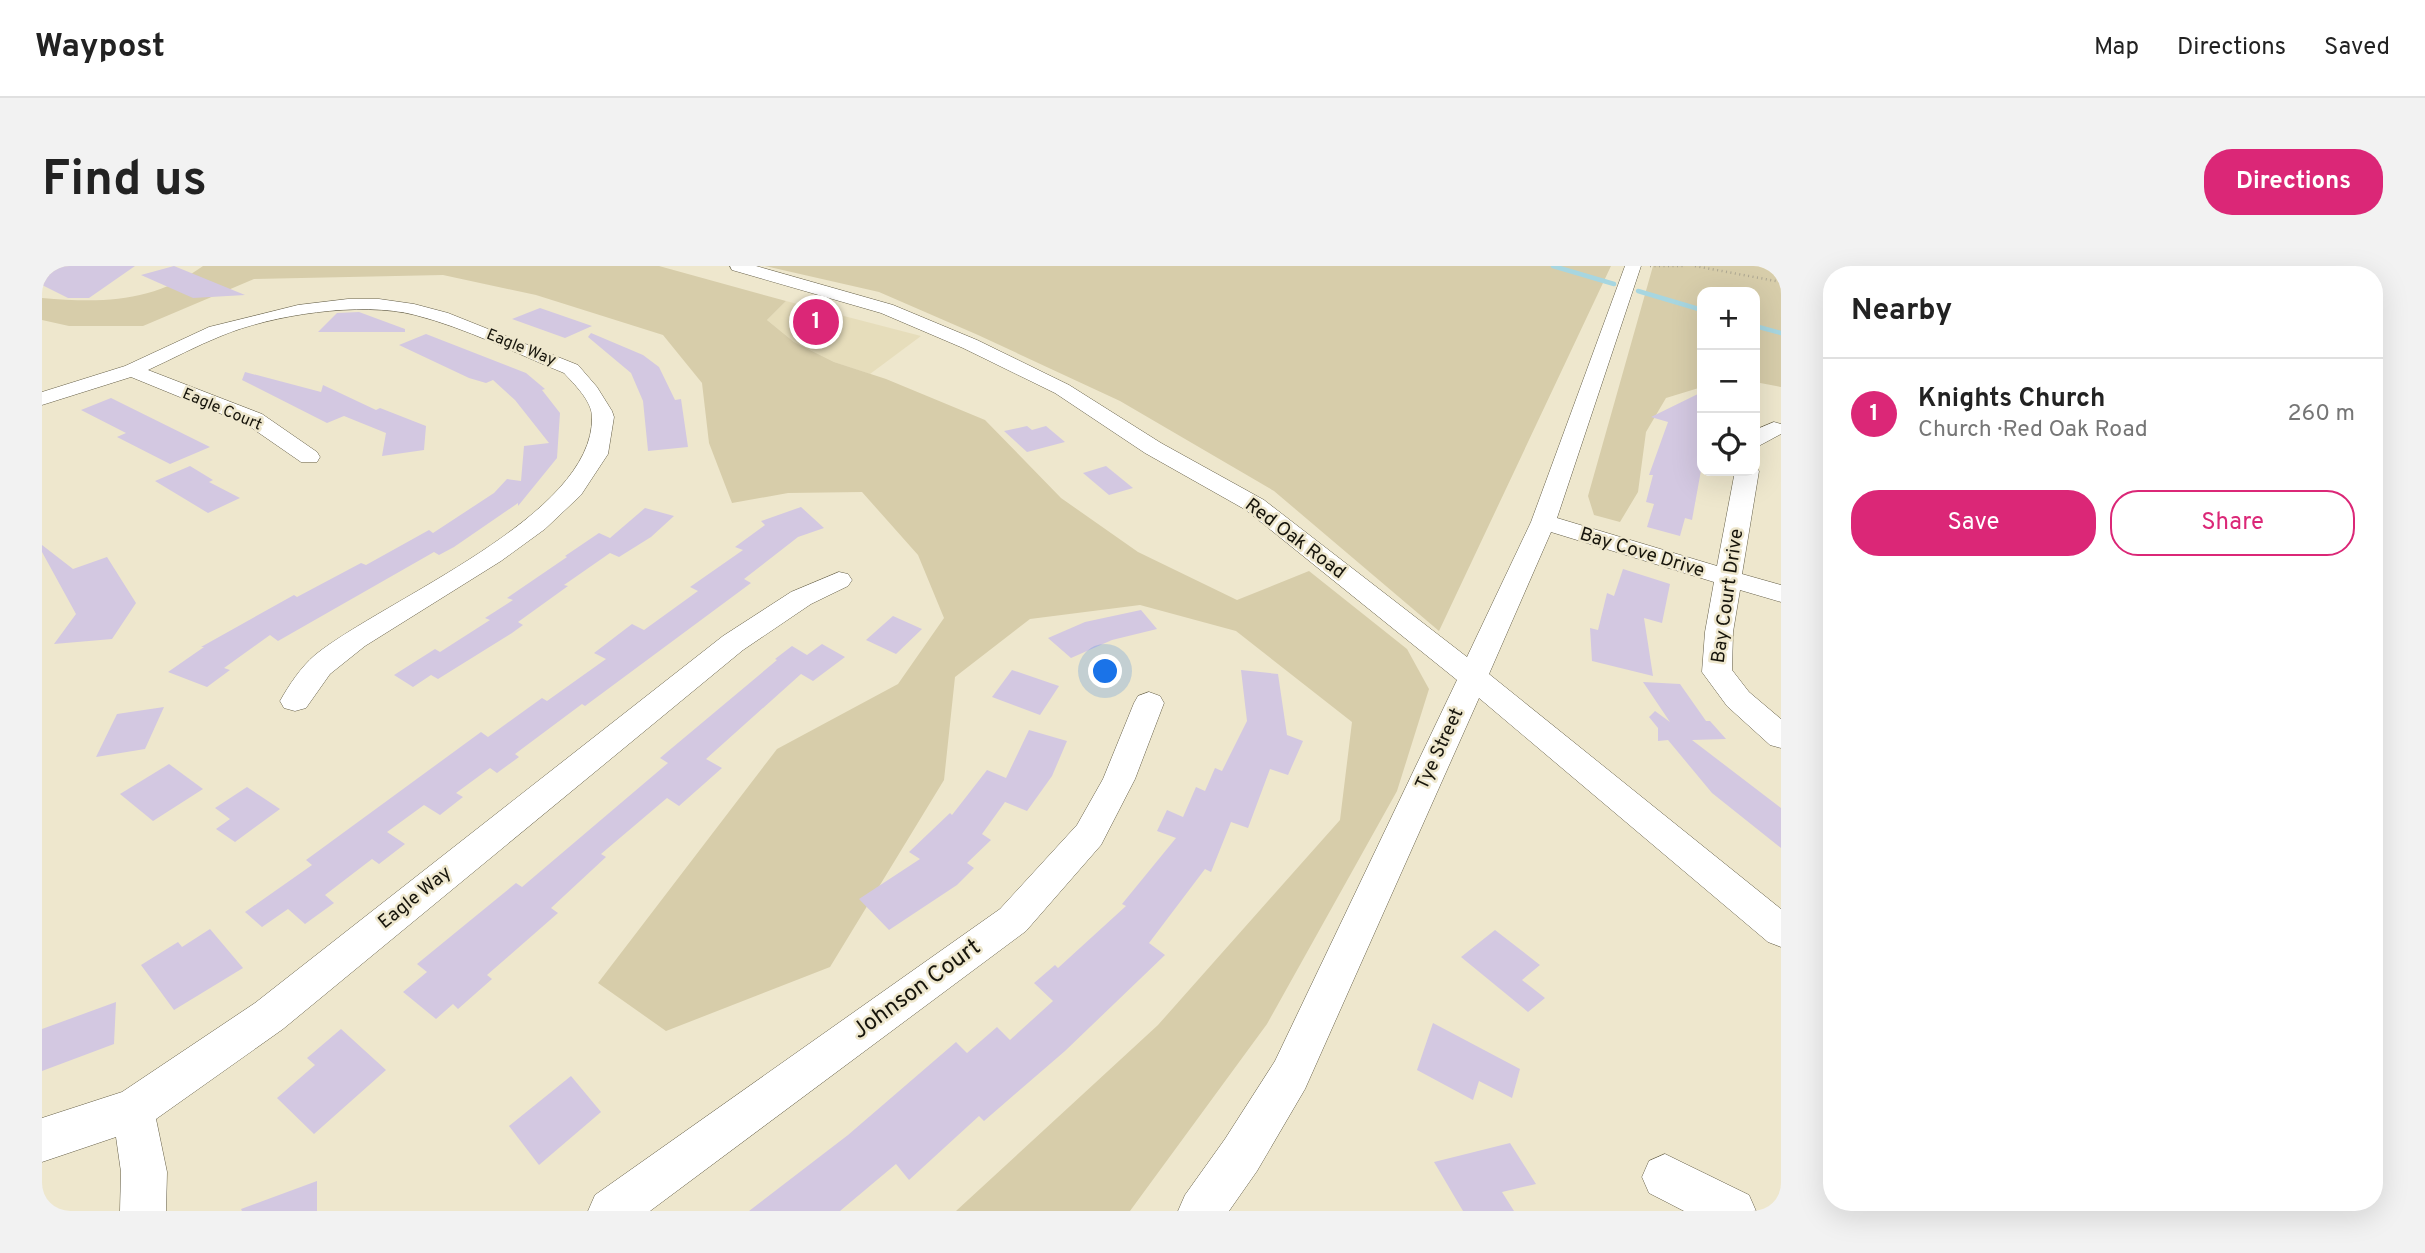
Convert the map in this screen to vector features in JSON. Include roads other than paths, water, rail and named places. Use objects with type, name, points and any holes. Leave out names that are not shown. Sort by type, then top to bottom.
[{"type":"street","name":"Red Oak Road","points":[[738,266],[887,309],[970,344],[1062,389],[1153,448],[1255,505],[1473,677],[1781,931]]},
{"type":"street","name":"Tye Street","points":[[1201,1211],[1241,1155],[1290,1076],[1473,677],[1543,523],[1633,266]]},
{"type":"street","name":"Eagle Way","points":[[42,399],[132,370],[216,331],[257,319],[310,308],[379,304],[442,317],[571,369],[585,382],[603,415],[600,439],[591,463],[575,488],[546,518],[507,547],[413,602],[323,663],[295,701]]},
{"type":"street","name":"Eagle Court","points":[[132,370],[254,419],[309,457]]},
{"type":"street","points":[[1760,435],[1774,429]]},
{"type":"street","name":"Bay Court Drive","points":[[1746,476],[1719,632],[1717,671],[1738,699],[1781,737]]},
{"type":"street","name":"Bay Cove Drive","points":[[1543,523],[1781,594]]},
{"type":"street","name":"Eagle Way","points":[[42,1139],[133,1110],[269,1016],[733,643],[801,598],[839,580]]},
{"type":"street","name":"Johnson Court","points":[[611,1211],[1013,920],[1089,835],[1119,779],[1149,704]]},
{"type":"street","points":[[133,1110],[144,1172],[143,1211]]},
{"type":"street","points":[[1665,1177],[1733,1211]]},
{"type":"waterway","points":[[1553,266],[1614,284]]},
{"type":"waterway","points":[[1638,291],[1697,309]]},
{"type":"waterway","points":[[1760,327],[1781,333]]},
{"type":"place","name":"Knights Church","points":[[816,322]]}]
